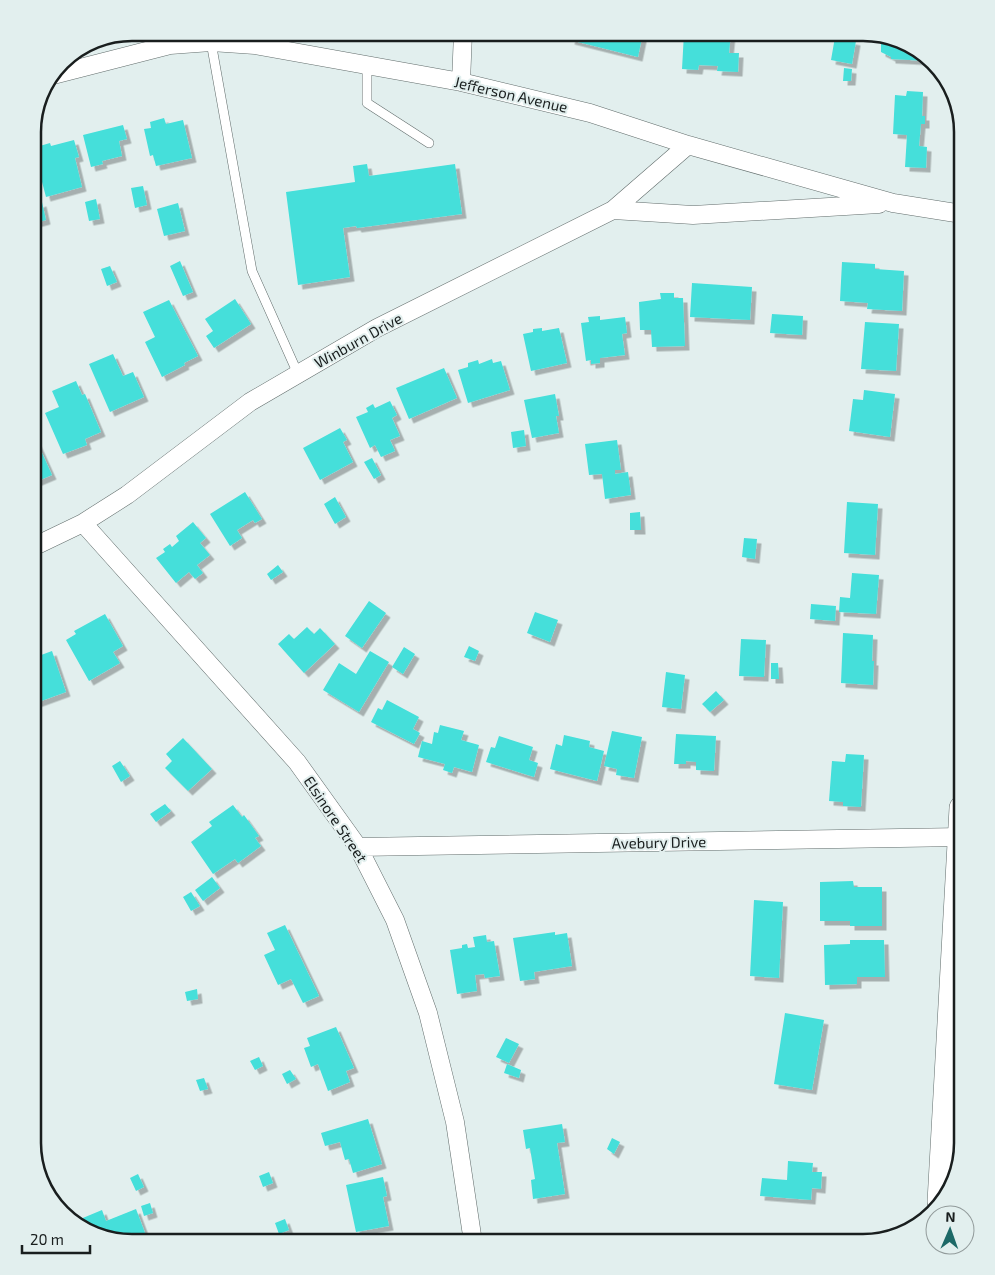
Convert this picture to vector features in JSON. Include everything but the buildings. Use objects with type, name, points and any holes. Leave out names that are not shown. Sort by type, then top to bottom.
[{"type":"main road","points":[[941,1190],[954,959]]},
{"type":"street","points":[[461,82],[463,41]]},
{"type":"street","name":"Jefferson Avenue","points":[[64,72],[170,45],[211,42],[255,45],[461,82],[590,112],[688,145],[893,204],[954,213]]},
{"type":"street","name":"Winburn Drive","points":[[41,543],[83,523],[127,495],[250,402],[298,374],[386,324],[613,210],[688,145]]},
{"type":"street","points":[[613,210],[693,215],[893,204]]},
{"type":"street","name":"Elsinore Street","points":[[83,523],[296,762],[358,847],[395,920],[428,1013],[455,1122],[472,1234]]},
{"type":"street","name":"Avebury Drive","points":[[358,847],[954,837]]},
{"type":"lane","points":[[211,42],[252,271],[298,374]]},
{"type":"lane","points":[[367,65],[367,103],[429,143]]}]
